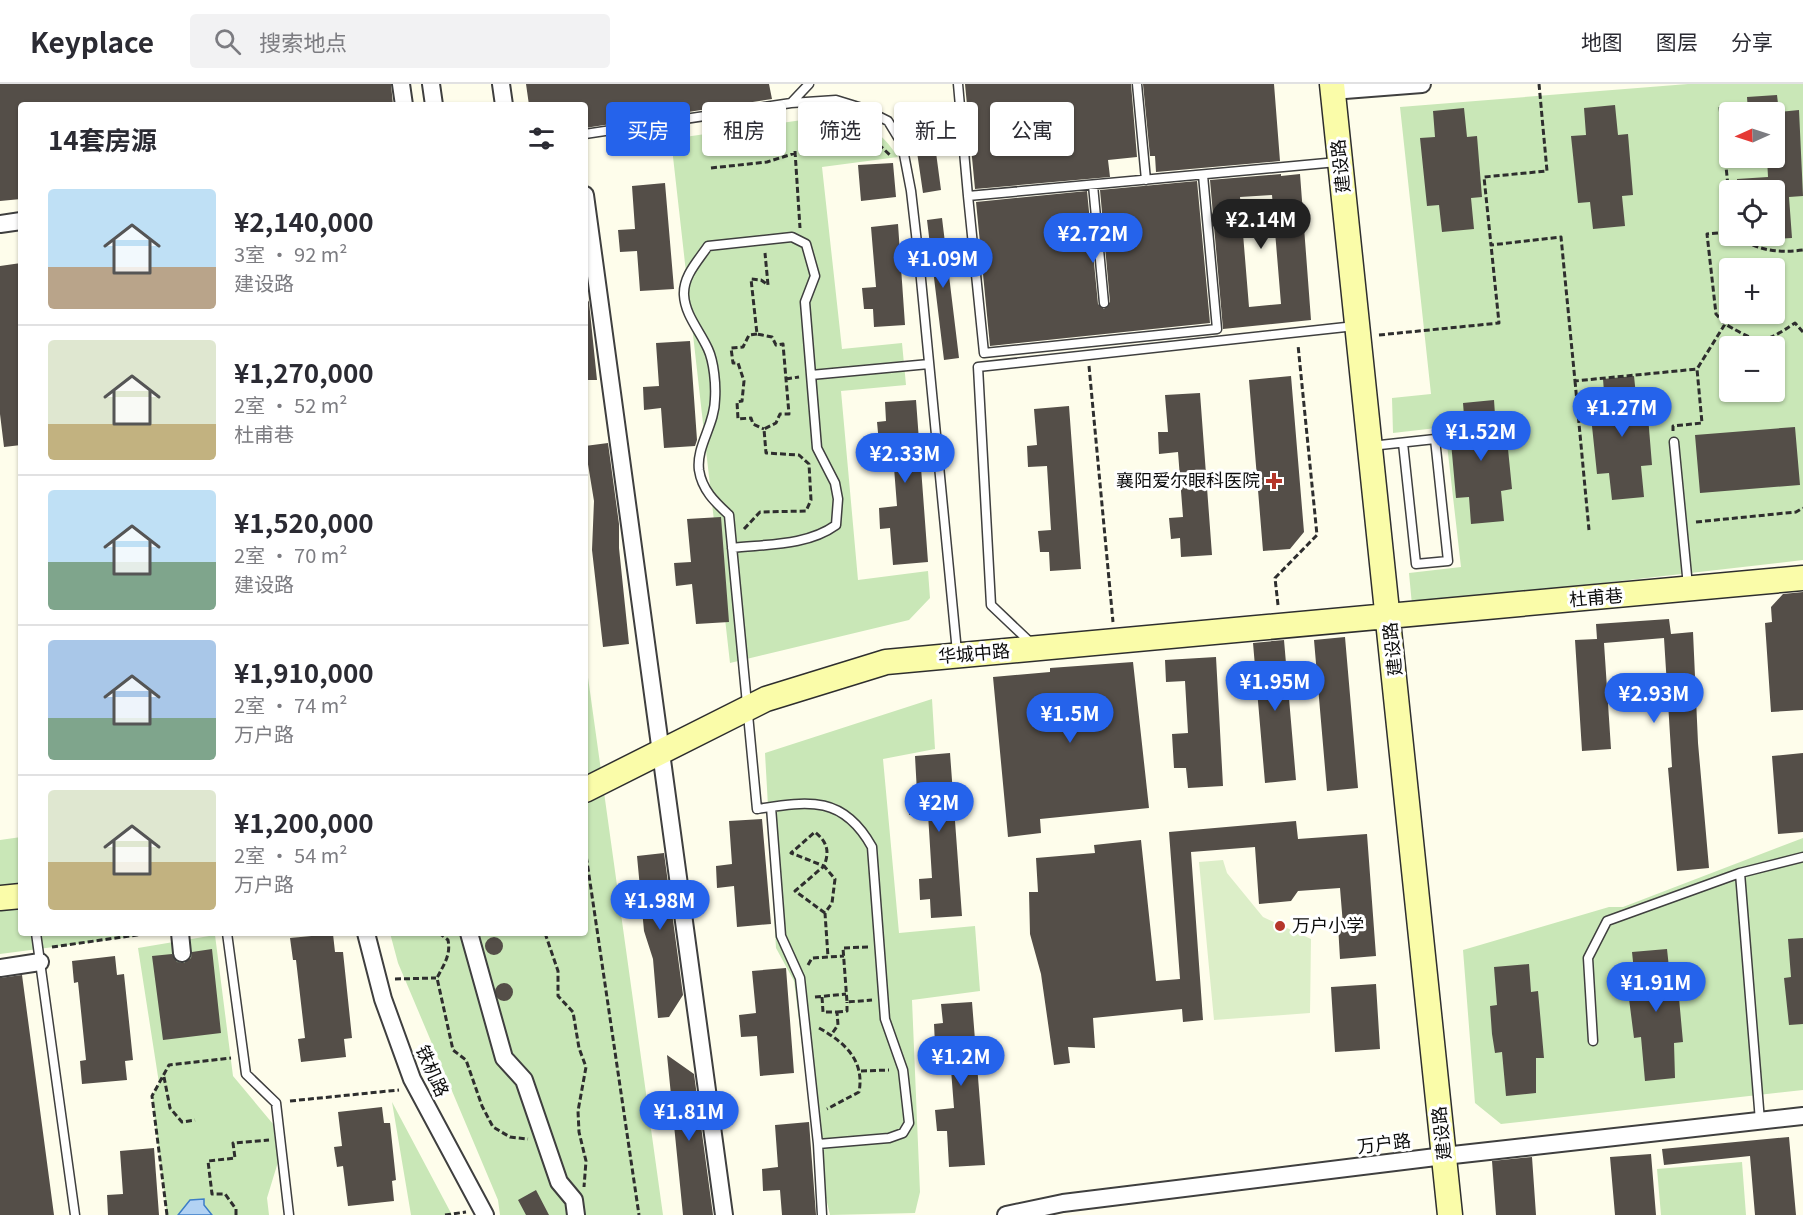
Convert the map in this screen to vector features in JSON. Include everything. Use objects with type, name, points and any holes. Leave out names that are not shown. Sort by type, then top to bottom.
[{"type":"street","points":[[401,84],[404,102]]},
{"type":"street","points":[[431,84],[434,102]]},
{"type":"street","points":[[501,84],[504,102]]},
{"type":"street","points":[[1332,87],[1422,84]]},
{"type":"street","name":"建设路","points":[[1332,87],[1450,1215]]},
{"type":"street","points":[[588,217],[724,1215]]},
{"type":"street","points":[[0,224],[18,221]]},
{"type":"street","name":"杜甫巷","points":[[1389,618],[1803,578]]},
{"type":"street","name":"华城中路","points":[[588,788],[766,699],[886,662],[1389,618]]},
{"type":"street","points":[[0,898],[18,896]]},
{"type":"street","points":[[180,936],[182,953]]},
{"type":"street","name":"铁机路","points":[[367,936],[378,979],[416,1088],[485,1215]]},
{"type":"street","points":[[470,936],[504,1058],[524,1080],[559,1182],[575,1208]]},
{"type":"street","points":[[0,968],[39,956]]},
{"type":"street","name":"万户路","points":[[1006,1215],[1063,1203],[1444,1156],[1803,1116]]},
{"type":"lane","points":[[792,103],[809,84]]},
{"type":"lane","points":[[958,84],[984,353],[1217,329],[1203,175]]},
{"type":"lane","points":[[1137,84],[1146,180]]},
{"type":"lane","points":[[588,134],[792,103],[836,100],[862,108],[888,121],[902,144],[907,171],[958,656]]},
{"type":"lane","points":[[968,196],[1340,161]]},
{"type":"lane","points":[[1093,185],[1104,303]]},
{"type":"lane","points":[[732,548],[804,540],[821,536],[836,525],[838,499],[836,483],[817,448],[805,302],[815,276],[806,244],[792,237],[708,246],[685,280],[684,296],[693,324],[709,350],[716,399],[712,426],[702,442],[699,469],[706,493],[729,515],[746,709],[757,809],[796,803],[826,804],[843,813],[861,827],[872,847],[885,1019],[903,1070],[909,1123],[903,1133],[889,1138],[818,1144]]},
{"type":"lane","points":[[1037,649],[991,605],[978,367],[1296,333],[1359,332]]},
{"type":"lane","points":[[811,375],[929,364]]},
{"type":"lane","points":[[1371,446],[1435,439],[1448,561],[1416,564],[1403,443]]},
{"type":"lane","points":[[1674,442],[1688,589]]},
{"type":"lane","points":[[771,807],[782,936],[800,978],[818,1144],[822,1215]]},
{"type":"lane","points":[[1593,1041],[1588,958],[1606,921],[1740,873],[1803,857]]},
{"type":"lane","points":[[1740,873],[1760,1121]]},
{"type":"lane","points":[[36,936],[75,1215]]},
{"type":"lane","points":[[227,936],[246,1074],[276,1103],[289,1215]]},
{"type":"path","points":[[1359,332],[1499,322],[1484,177],[1547,171],[1539,84]]},
{"type":"path","points":[[711,168],[766,162],[820,145],[877,143],[907,171]]},
{"type":"path","points":[[795,151],[801,242]]},
{"type":"path","points":[[1719,233],[1707,234],[1716,314],[1719,317]]},
{"type":"path","points":[[1491,244],[1561,237],[1589,530]]},
{"type":"path","points":[[757,334],[751,279],[761,280],[768,285],[764,240]]},
{"type":"path","points":[[1756,246],[1763,250],[1785,252],[1803,250]]},
{"type":"path","points":[[1674,442],[1673,426],[1702,423],[1697,369],[1725,324],[1749,338],[1770,339],[1795,323],[1803,332]]},
{"type":"path","points":[[1280,627],[1275,578],[1317,535],[1296,333]]},
{"type":"path","points":[[757,334],[772,337],[776,345],[783,344],[789,414],[780,414],[776,423],[764,429],[753,424],[751,418],[738,419],[737,402],[742,401],[744,381],[738,363],[733,363],[731,348],[743,347],[749,335],[757,334]]},
{"type":"path","points":[[1088,355],[1116,642]]},
{"type":"path","points":[[1575,381],[1697,369]]},
{"type":"path","points":[[732,548],[747,524],[760,512],[806,511],[811,500],[809,464],[799,455],[766,453],[764,429]]},
{"type":"path","points":[[1682,524],[1796,513],[1803,508]]},
{"type":"path","points":[[825,913],[795,891],[824,866],[828,855],[823,838],[815,832],[791,854],[824,866],[835,879],[832,903],[825,913],[828,957]]},
{"type":"path","points":[[588,868],[639,1215]]},
{"type":"path","points":[[39,956],[136,936]]},
{"type":"path","points":[[443,936],[448,940],[450,954],[436,978],[453,1050],[466,1060],[482,1106],[494,1126],[510,1137],[544,1140]]},
{"type":"path","points":[[546,936],[558,971],[558,996],[573,1012],[579,1048],[586,1067],[578,1112],[587,1177],[584,1191],[575,1208]]},
{"type":"path","points":[[822,997],[823,1012],[847,1011],[843,948],[880,946]]},
{"type":"path","points":[[844,956],[812,958],[800,978],[815,997],[846,994]]},
{"type":"path","points":[[378,979],[436,978]]},
{"type":"path","points":[[847,1002],[883,999]]},
{"type":"path","points":[[831,1035],[838,1025],[837,1012]]},
{"type":"path","points":[[805,1020],[848,1048],[861,1071],[860,1092],[815,1114]]},
{"type":"path","points":[[167,1215],[152,1096],[169,1065],[244,1056]]},
{"type":"path","points":[[861,1071],[903,1070]]},
{"type":"path","points":[[164,1075],[170,1108],[182,1122],[195,1120]]},
{"type":"path","points":[[276,1103],[416,1088]]},
{"type":"path","points":[[236,1215],[236,1209],[225,1194],[212,1194],[208,1161],[235,1158],[233,1143],[280,1139]]},
{"type":"green space","points":[[1688,84],[1803,84],[1803,560],[1412,605],[1409,573],[1461,567],[1445,427],[1393,433],[1392,398],[1431,394],[1400,107]]},
{"type":"green space","points":[[798,121],[798,156],[882,156],[882,137],[894,152],[894,156],[898,157],[822,167],[842,349],[902,343],[906,385],[841,391],[858,580],[928,571],[930,598],[909,620],[730,663],[673,156],[690,156],[690,136],[702,135],[702,156],[786,156],[786,122]]},
{"type":"green space","points":[[588,678],[663,1215],[500,1215],[498,1200],[398,963],[391,936],[588,936]]},
{"type":"green space","points":[[932,699],[935,749],[883,759],[899,933],[975,926],[980,991],[912,1000],[920,1192],[915,1213],[830,1215],[816,1156],[794,981],[776,948],[765,753]]},
{"type":"green space","points":[[18,837],[18,936],[138,936],[0,954],[0,840]]},
{"type":"green space","points":[[1803,838],[1803,1090],[1501,1124],[1475,1103],[1463,950],[1609,907],[1623,907]]},
{"type":"green space","points":[[1223,860],[1227,873],[1263,917],[1311,939],[1310,1013],[1214,1020],[1199,862]]},
{"type":"green space","points":[[215,936],[233,1076],[273,1124],[278,1162],[267,1198],[269,1215],[167,1215],[152,1096],[159,1083],[138,948]]},
{"type":"green space","points":[[392,1102],[452,1215],[411,1215]]},
{"type":"green space","points":[[1742,1162],[1746,1215],[1661,1215],[1657,1169]]},
{"type":"water","points":[[204,1199],[204,1205],[212,1215],[178,1215],[190,1200]]},
{"type":"building","points":[[0,84],[391,84],[393,102],[18,102],[18,199],[0,201]]},
{"type":"building","points":[[526,84],[769,84],[772,99],[753,102],[702,102],[702,110],[690,112],[690,102],[606,102],[606,125],[588,128],[588,102],[529,102]]},
{"type":"building","points":[[965,84],[1131,84],[1137,157],[1108,160],[1110,177],[975,189],[972,156],[978,156],[978,102],[967,102]]},
{"type":"building","points":[[1143,84],[1274,84],[1280,161],[1156,172],[1155,156],[1150,156]]},
{"type":"building","points":[[1777,95],[1778,102],[1747,102],[1747,97]]},
{"type":"building","points":[[1615,105],[1618,135],[1628,134],[1633,195],[1622,196],[1625,226],[1593,229],[1590,202],[1578,203],[1571,136],[1586,135],[1584,108]]},
{"type":"building","points":[[1464,108],[1467,137],[1477,136],[1482,197],[1471,198],[1474,229],[1442,232],[1439,205],[1427,206],[1420,138],[1435,137],[1433,111]]},
{"type":"building","points":[[1799,110],[1803,196],[1789,197],[1792,238],[1785,238],[1785,180],[1737,180],[1768,177],[1768,168],[1785,168],[1785,111]]},
{"type":"building","points":[[918,156],[936,156],[941,190],[923,193]]},
{"type":"building","points":[[893,163],[896,197],[861,201],[858,165]]},
{"type":"building","points":[[1300,174],[1311,320],[1223,329],[1210,180]],"holes":[[[1272,195],[1281,304],[1249,307],[1240,197]]]},
{"type":"building","points":[[1197,181],[1210,323],[990,346],[976,202],[1087,191],[1098,304],[1104,309],[1110,302],[1100,190]]},
{"type":"building","points":[[665,183],[674,289],[640,291],[637,251],[620,252],[618,230],[635,229],[632,186]]},
{"type":"building","points":[[942,218],[959,358],[944,360],[927,220]]},
{"type":"building","points":[[898,224],[905,325],[874,327],[873,309],[864,309],[862,288],[876,287],[871,227]]},
{"type":"building","points":[[18,263],[18,445],[4,447],[0,414],[0,266]]},
{"type":"building","points":[[588,300],[589,302],[597,380],[588,380]]},
{"type":"building","points":[[690,341],[697,440],[695,446],[664,448],[661,408],[644,410],[643,387],[659,386],[656,343]]},
{"type":"building","name":"襄阳爱尔眼科医院","points":[[1291,376],[1304,532],[1290,549],[1263,551],[1249,380]]},
{"type":"building","points":[[1634,376],[1637,405],[1647,404],[1652,465],[1641,466],[1644,497],[1612,500],[1609,473],[1597,474],[1590,407],[1605,405],[1603,379]]},
{"type":"building","points":[[1200,393],[1212,555],[1181,557],[1180,538],[1171,539],[1169,518],[1183,517],[1178,452],[1159,454],[1158,432],[1168,432],[1165,395]]},
{"type":"building","points":[[916,400],[928,562],[893,565],[890,528],[880,529],[879,508],[897,506],[892,442],[879,443],[877,422],[886,421],[885,402]]},
{"type":"building","points":[[1494,400],[1496,429],[1506,429],[1512,489],[1501,491],[1504,521],[1471,524],[1469,497],[1456,498],[1450,431],[1465,429],[1463,403]]},
{"type":"building","points":[[1069,406],[1081,569],[1050,571],[1049,552],[1040,552],[1038,531],[1051,530],[1047,466],[1028,467],[1027,446],[1037,445],[1034,409]]},
{"type":"building","points":[[1795,427],[1800,485],[1700,493],[1695,435]]},
{"type":"building","points":[[608,443],[619,524],[619,548],[629,644],[603,647],[592,550],[594,501],[588,464],[588,446]]},
{"type":"building","points":[[721,517],[729,622],[696,624],[692,584],[676,586],[674,563],[691,562],[687,519]]},
{"type":"building","points":[[1803,592],[1803,710],[1771,712],[1765,623],[1772,622],[1771,607],[1783,594]]},
{"type":"building","points":[[1669,619],[1671,634],[1693,632],[1698,743],[1709,868],[1677,871],[1668,768],[1672,767],[1664,638],[1604,643],[1611,749],[1582,751],[1575,640],[1597,639],[1596,624]]},
{"type":"building","points":[[1345,637],[1358,788],[1327,791],[1314,640]]},
{"type":"building","points":[[1284,640],[1296,780],[1265,783],[1253,643]]},
{"type":"building","points":[[1216,657],[1223,786],[1188,788],[1186,768],[1174,768],[1172,734],[1188,733],[1185,681],[1166,682],[1165,660]]},
{"type":"building","points":[[1133,662],[1149,808],[1040,819],[1041,833],[1008,837],[993,677],[1050,672],[1050,668]]},
{"type":"building","points":[[950,753],[962,916],[931,918],[930,899],[920,900],[919,879],[932,878],[928,814],[909,815],[908,793],[917,793],[915,756]]},
{"type":"building","points":[[1803,753],[1803,832],[1778,834],[1772,756]]},
{"type":"building","points":[[762,819],[771,924],[737,927],[734,886],[717,888],[716,866],[732,864],[729,821]]},
{"type":"building","points":[[1296,821],[1298,839],[1367,834],[1376,956],[1340,959],[1338,925],[1343,925],[1340,888],[1298,891],[1291,901],[1259,904],[1255,847],[1191,852],[1203,1020],[1183,1022],[1182,1009],[1093,1018],[1095,1048],[1068,1047],[1070,1063],[1054,1065],[1041,974],[1030,934],[1029,892],[1038,892],[1036,858],[1095,853],[1094,845],[1141,840],[1156,981],[1180,979],[1169,832]]},
{"type":"building","points":[[664,853],[683,995],[669,1017],[658,1018],[653,959],[644,931],[637,856]]},
{"type":"building","points":[[333,936],[335,952],[343,952],[352,1038],[344,1039],[346,1057],[301,1062],[298,1039],[305,1038],[296,960],[293,960],[290,938]]},
{"type":"building","points":[[490,937],[498,937],[503,942],[501,953],[490,955],[485,950],[485,942]]},
{"type":"building","points":[[1803,938],[1803,1024],[1789,1025],[1784,978],[1791,977],[1788,939]]},
{"type":"building","points":[[212,949],[221,1033],[163,1040],[152,956],[172,954],[177,962],[184,963],[191,958],[192,952]]},
{"type":"building","points":[[1667,949],[1670,977],[1677,976],[1683,1042],[1674,1043],[1675,1078],[1645,1081],[1641,1037],[1634,1038],[1628,991],[1636,990],[1632,952]]},
{"type":"building","points":[[115,956],[117,975],[124,974],[133,1060],[125,1061],[127,1080],[82,1084],[80,1061],[86,1060],[78,982],[74,983],[72,961]]},
{"type":"building","points":[[1529,964],[1531,992],[1538,991],[1544,1058],[1536,1058],[1536,1093],[1506,1096],[1502,1052],[1495,1053],[1492,1034],[1490,1006],[1497,1005],[1494,967]]},
{"type":"building","points":[[786,968],[794,1073],[760,1076],[757,1036],[741,1037],[739,1015],[756,1013],[752,971]]},
{"type":"building","points":[[22,975],[54,1215],[0,1215],[0,978]]},
{"type":"building","points":[[504,983],[510,986],[513,992],[510,998],[504,1001],[498,998],[495,992],[498,986]]},
{"type":"building","points":[[1376,984],[1380,1049],[1335,1052],[1331,987]]},
{"type":"building","points":[[972,1002],[985,1165],[949,1167],[947,1131],[937,1131],[935,1110],[954,1108],[949,1044],[935,1045],[934,1024],[943,1023],[941,1004]]},
{"type":"building","points":[[667,1055],[694,1074],[713,1215],[683,1215]]},
{"type":"building","points":[[382,1107],[384,1123],[390,1123],[396,1180],[392,1181],[394,1201],[348,1206],[343,1166],[337,1167],[334,1147],[342,1146],[338,1112]]},
{"type":"building","points":[[809,1122],[816,1215],[782,1215],[780,1190],[763,1191],[762,1169],[778,1167],[775,1125]]},
{"type":"building","points":[[1789,1137],[1796,1215],[1755,1215],[1750,1156],[1664,1165],[1662,1149]]},
{"type":"building","points":[[154,1148],[159,1215],[108,1215],[107,1195],[123,1194],[120,1151]]},
{"type":"building","points":[[1651,1154],[1656,1215],[1615,1215],[1610,1157]]},
{"type":"building","points":[[1532,1157],[1536,1215],[1496,1215],[1492,1161]]},
{"type":"building","points":[[536,1190],[549,1215],[526,1215],[518,1200]]},
{"type":"place","name":"襄阳爱尔眼科医院","points":[[1274,481]]},
{"type":"place","name":"万户小学","points":[[1280,926]]}]
